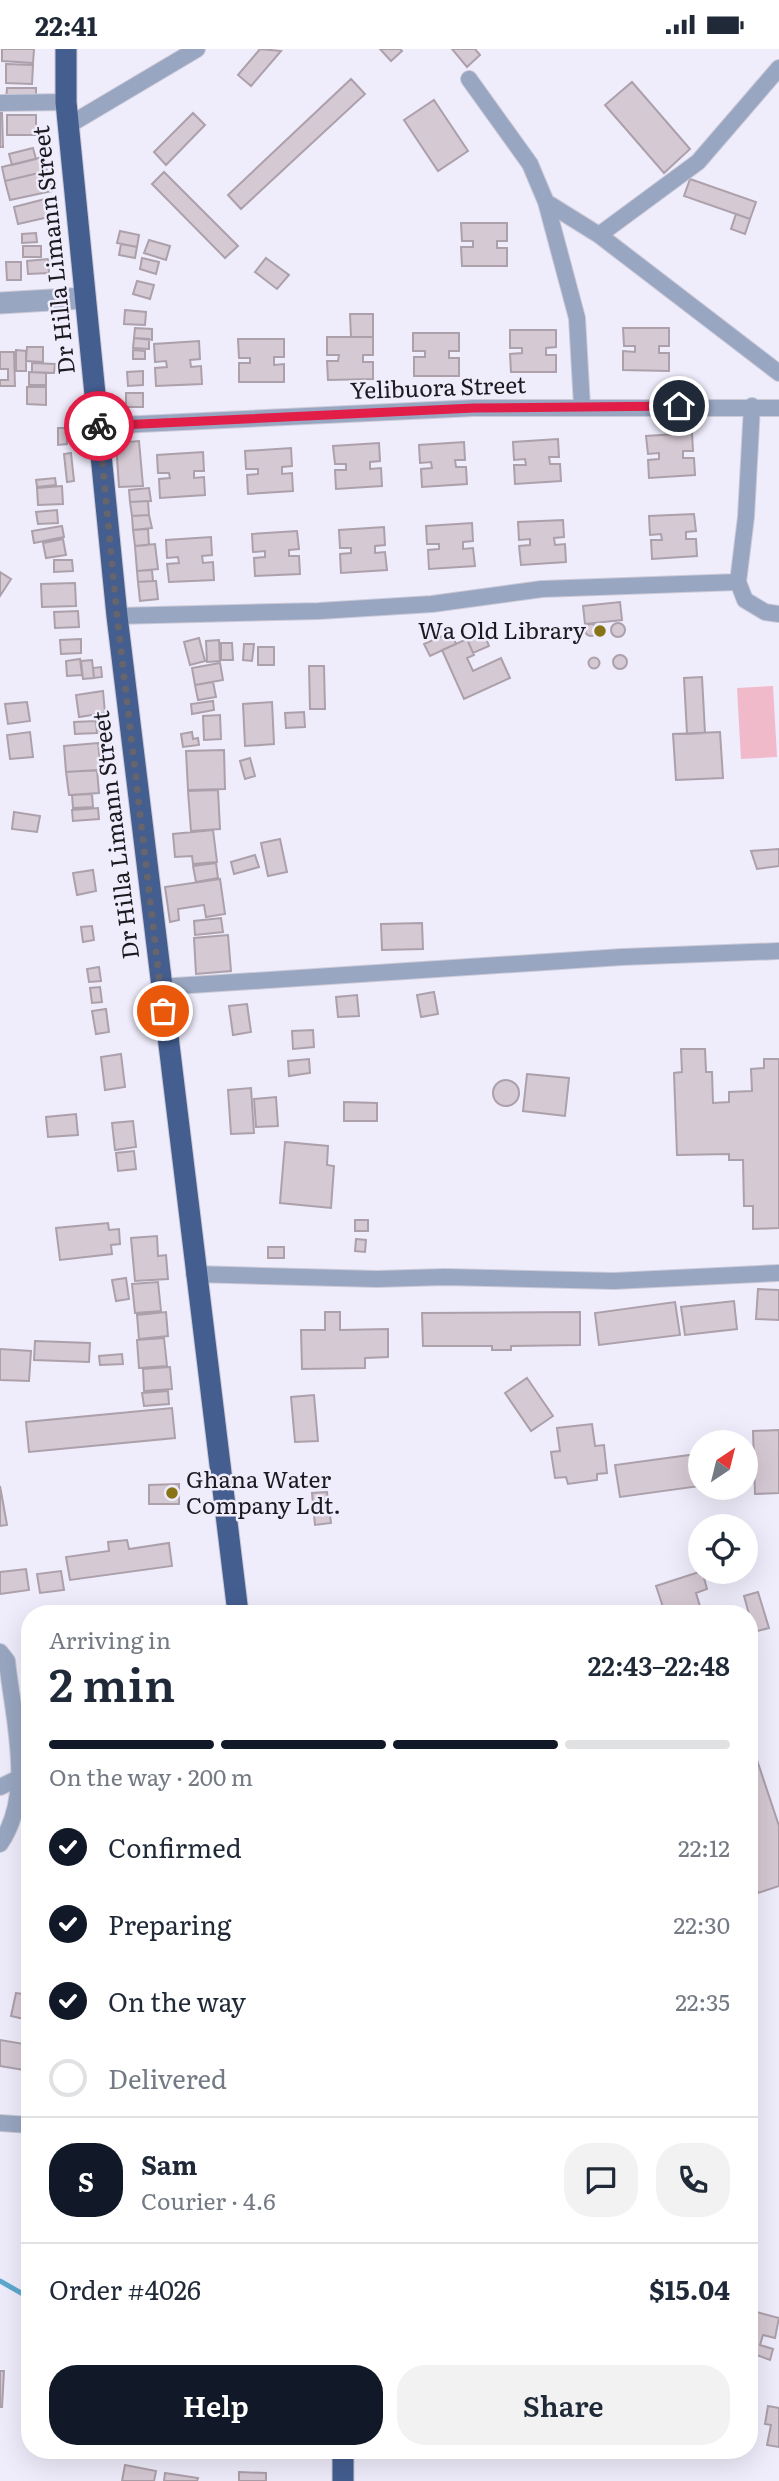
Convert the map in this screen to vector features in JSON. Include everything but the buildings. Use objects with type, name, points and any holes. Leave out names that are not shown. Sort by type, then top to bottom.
[{"type":"highway","name":"Dr Hilla Limann Street","points":[[66,49],[66,102],[117,616],[194,1273],[237,1605]]},
{"type":"highway","points":[[343,2459],[343,2481]]},
{"type":"street","points":[[69,125],[197,49]]},
{"type":"street","points":[[599,235],[698,162],[779,68]]},
{"type":"street","points":[[469,79],[530,164],[546,202],[578,318],[582,406]]},
{"type":"street","points":[[0,103],[66,102]]},
{"type":"street","points":[[546,202],[599,235],[779,373]]},
{"type":"street","points":[[0,303],[85,298]]},
{"type":"street","points":[[752,406],[746,517],[738,582],[745,600],[765,612],[779,614]]},
{"type":"street","name":"Yelibuora Street","points":[[99,426],[474,408],[779,408]]},
{"type":"street","points":[[117,616],[319,611],[432,604],[542,589],[738,582]]},
{"type":"street","points":[[160,987],[622,957],[779,951]]},
{"type":"street","points":[[194,1273],[377,1279],[445,1277],[614,1281],[779,1273]]},
{"type":"street","points":[[0,1652],[7,1661],[19,1778],[18,1808],[0,1844]]},
{"type":"street","points":[[0,1787],[19,1778]]},
{"type":"street","points":[[0,2123],[21,2124]]},
{"type":"shaded area","points":[[773,686],[777,757],[741,759],[737,688]]},
{"type":"waterway","points":[[0,2281],[21,2293]]},
{"type":"way so far","points":[[99,426],[117,616],[163,1011]]},
{"type":"place","name":"Wa Old Library","points":[[600,631]]},
{"type":"place","name":"Ghana Water Company Ldt.","points":[[172,1493]]},
{"type":"route","points":[[99,426],[474,408],[679,406]]}]
